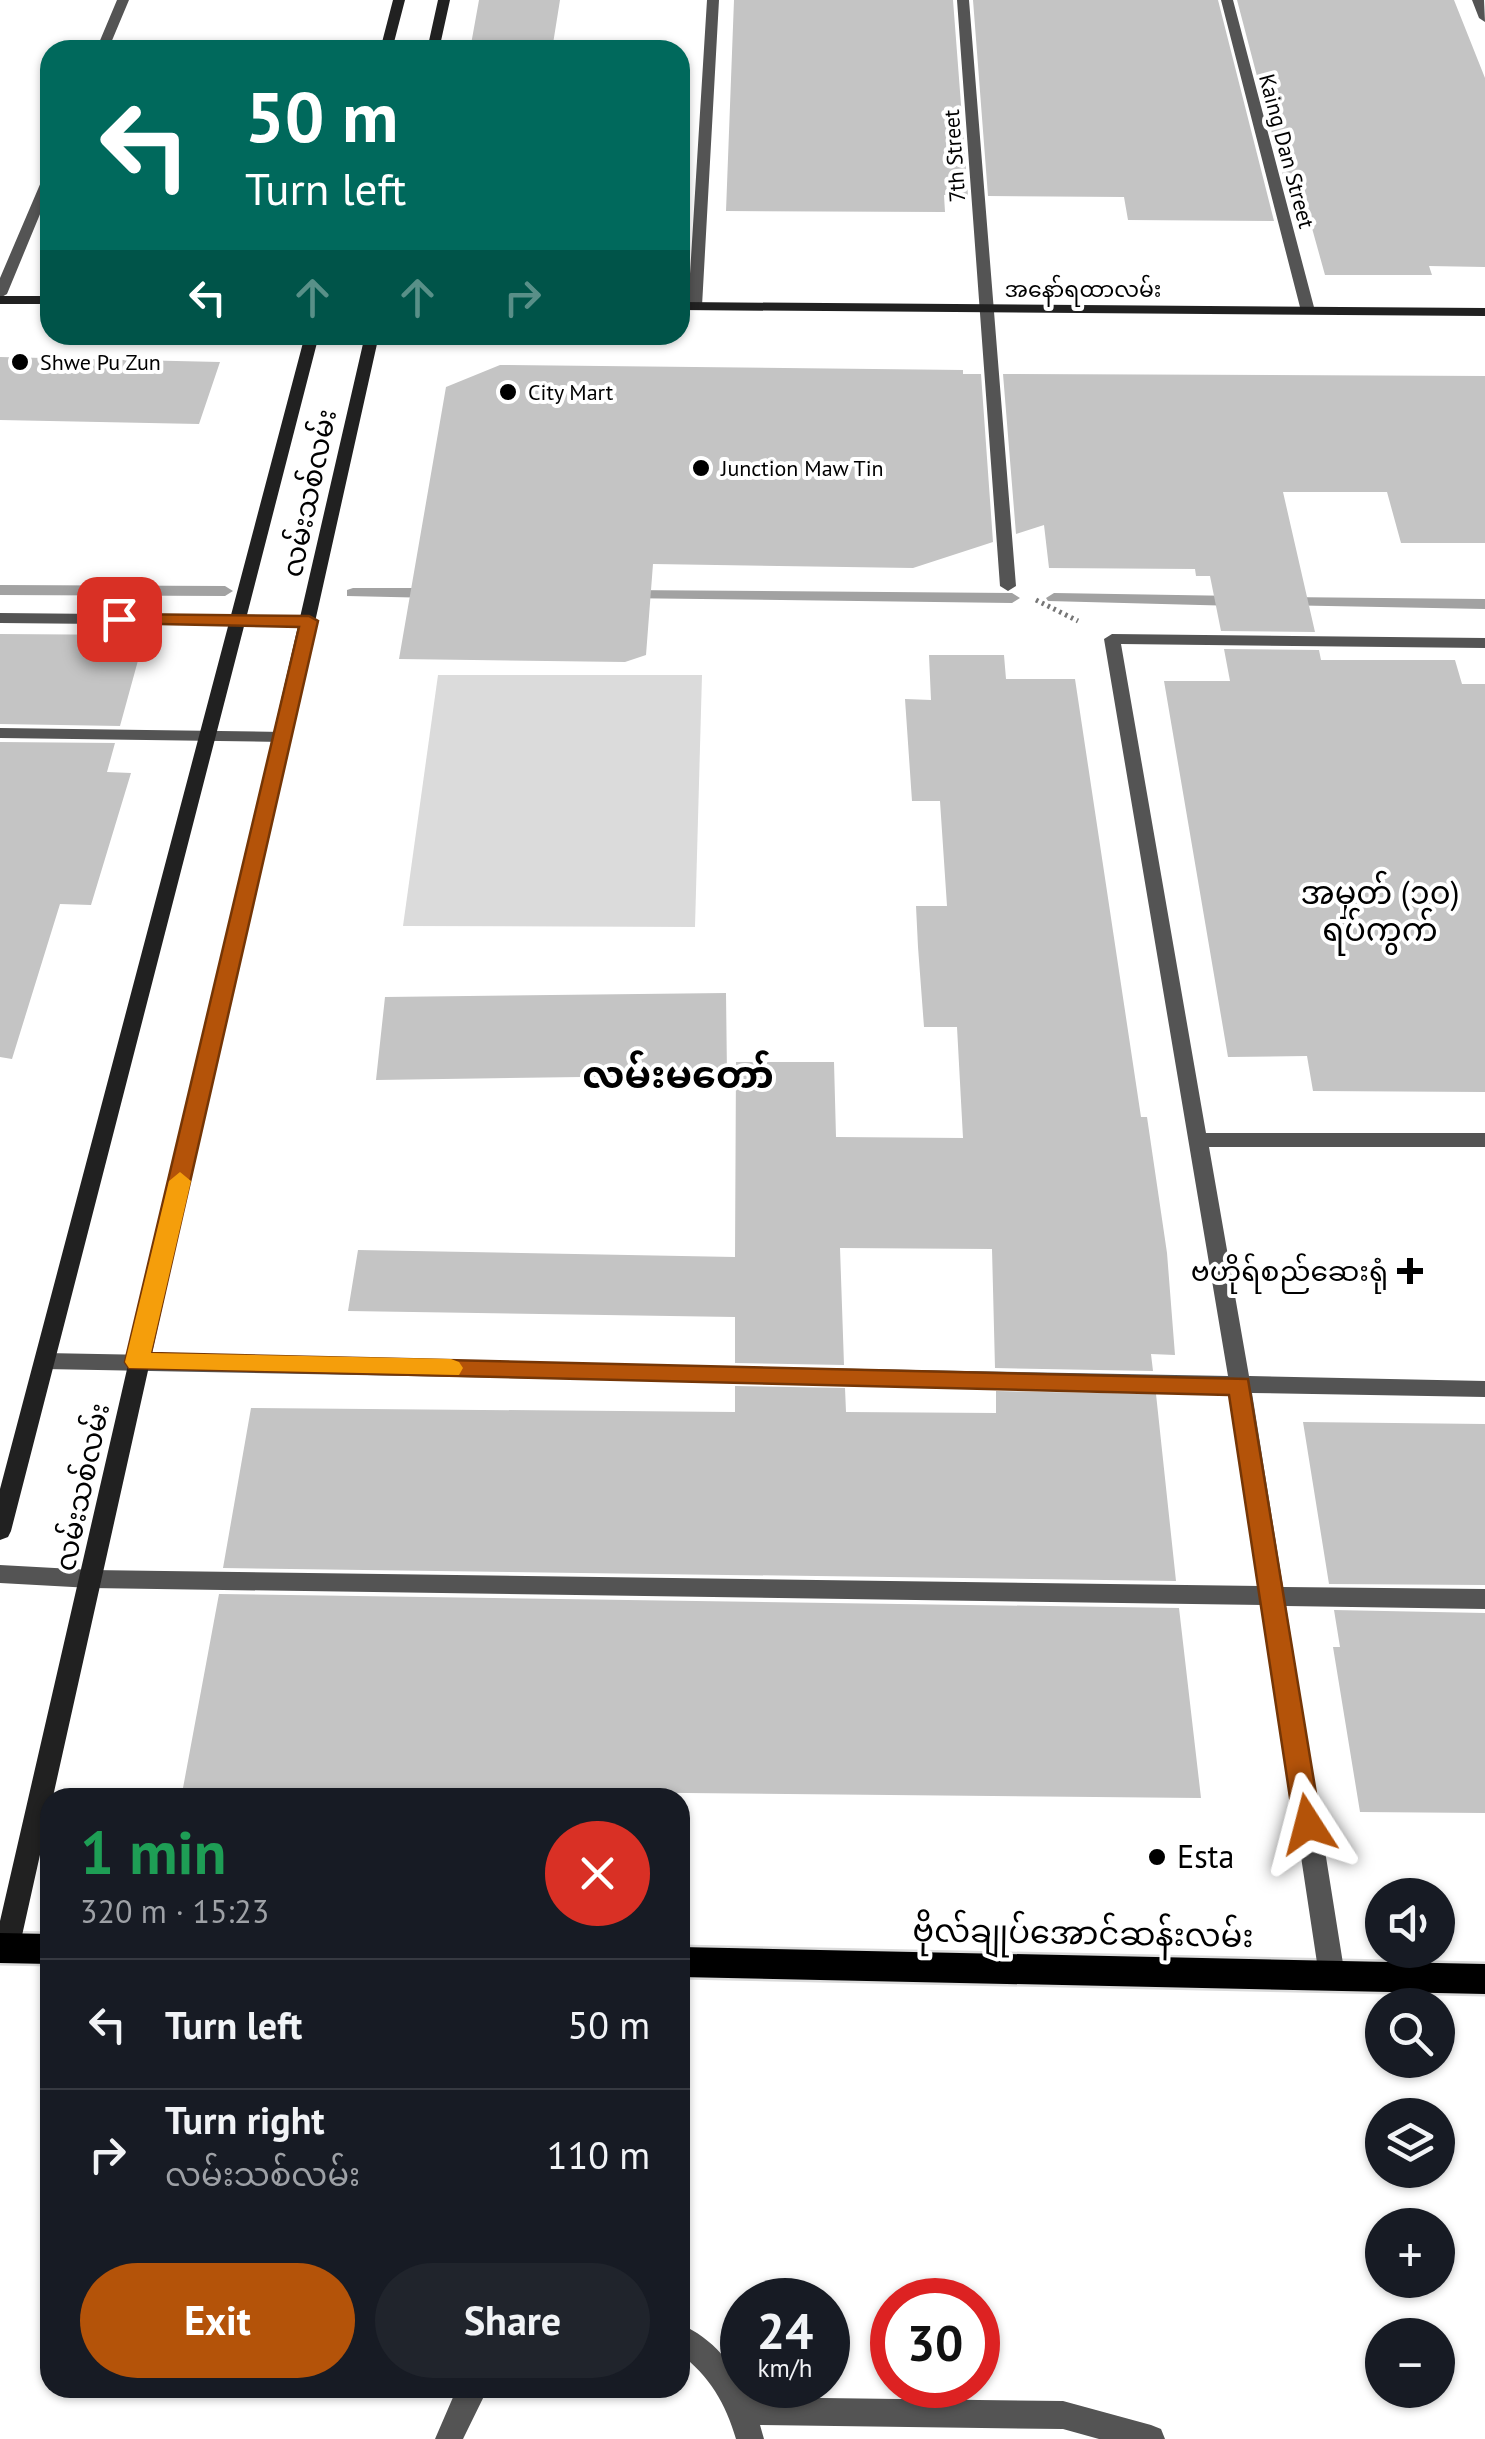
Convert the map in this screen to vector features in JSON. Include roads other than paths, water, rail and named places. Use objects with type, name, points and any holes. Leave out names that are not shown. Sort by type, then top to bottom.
[{"type":"main road","points":[[389,40],[399,0]]},
{"type":"main road","points":[[436,40],[444,0]]},
{"type":"main road","points":[[0,297],[40,299]]},
{"type":"main road","name":"အနော်ရထာလမ်း","points":[[690,306],[1485,312]]},
{"type":"main road","name":"လမ်းသစ်လမ်း","points":[[0,1531],[309,345]]},
{"type":"main road","name":"လမ်းသစ်လမ်း","points":[[41,1788],[370,345]]},
{"type":"main road","name":"လမ်းသစ်လမ်း","points":[[3,1948],[40,1793]]},
{"type":"main road","points":[[3,1948],[40,1950]]},
{"type":"main road","name":"ဗိုလ်ချုပ်အောင်ဆန်းလမ်း","points":[[690,1962],[1485,1978]]},
{"type":"street","points":[[106,40],[123,0]]},
{"type":"street","points":[[690,282],[713,0]]},
{"type":"street","name":"7th Street","points":[[963,0],[1008,586]]},
{"type":"street","name":"Kaing Dan Street","points":[[1227,0],[1308,311]]},
{"type":"street","points":[[1478,0],[1485,18]]},
{"type":"street","points":[[0,297],[40,199]]},
{"type":"street","points":[[0,618],[309,621]]},
{"type":"street","points":[[1332,1976],[1240,1386],[1112,639],[1485,642]]},
{"type":"street","points":[[0,733],[283,737]]},
{"type":"street","points":[[1197,1140],[1485,1140]]},
{"type":"street","points":[[45,1361],[1485,1388]]},
{"type":"street","points":[[0,1574],[91,1579],[1485,1599]]},
{"type":"street","points":[[690,2346],[720,2372],[746,2425],[1064,2415],[1151,2439]]},
{"type":"street","points":[[449,2439],[467,2398]]},
{"type":"waterway","points":[[0,590],[225,591]]},
{"type":"waterway","points":[[353,593],[435,593]]},
{"type":"waterway","points":[[624,595],[1012,598]]},
{"type":"waterway","points":[[1054,598],[1238,601]]},
{"type":"waterway","points":[[1282,602],[1485,604]]},
{"type":"place","name":"Shwe Pu Zun","points":[[20,362]]},
{"type":"place","name":"City Mart","points":[[508,392]]},
{"type":"place","name":"Junction Maw Tin","points":[[701,468]]},
{"type":"place","name":"ဗဟိုရ်စည်ဆေးရုံ","points":[[1410,1271]]},
{"type":"place","name":"Esta","points":[[1157,1857]]},
{"type":"district","name":"အမှတ် (၁၀) ရပ်ကွက်","points":[[1380,912]]},
{"type":"district","name":"လမ်းမတော်","points":[[678,1075]]}]
